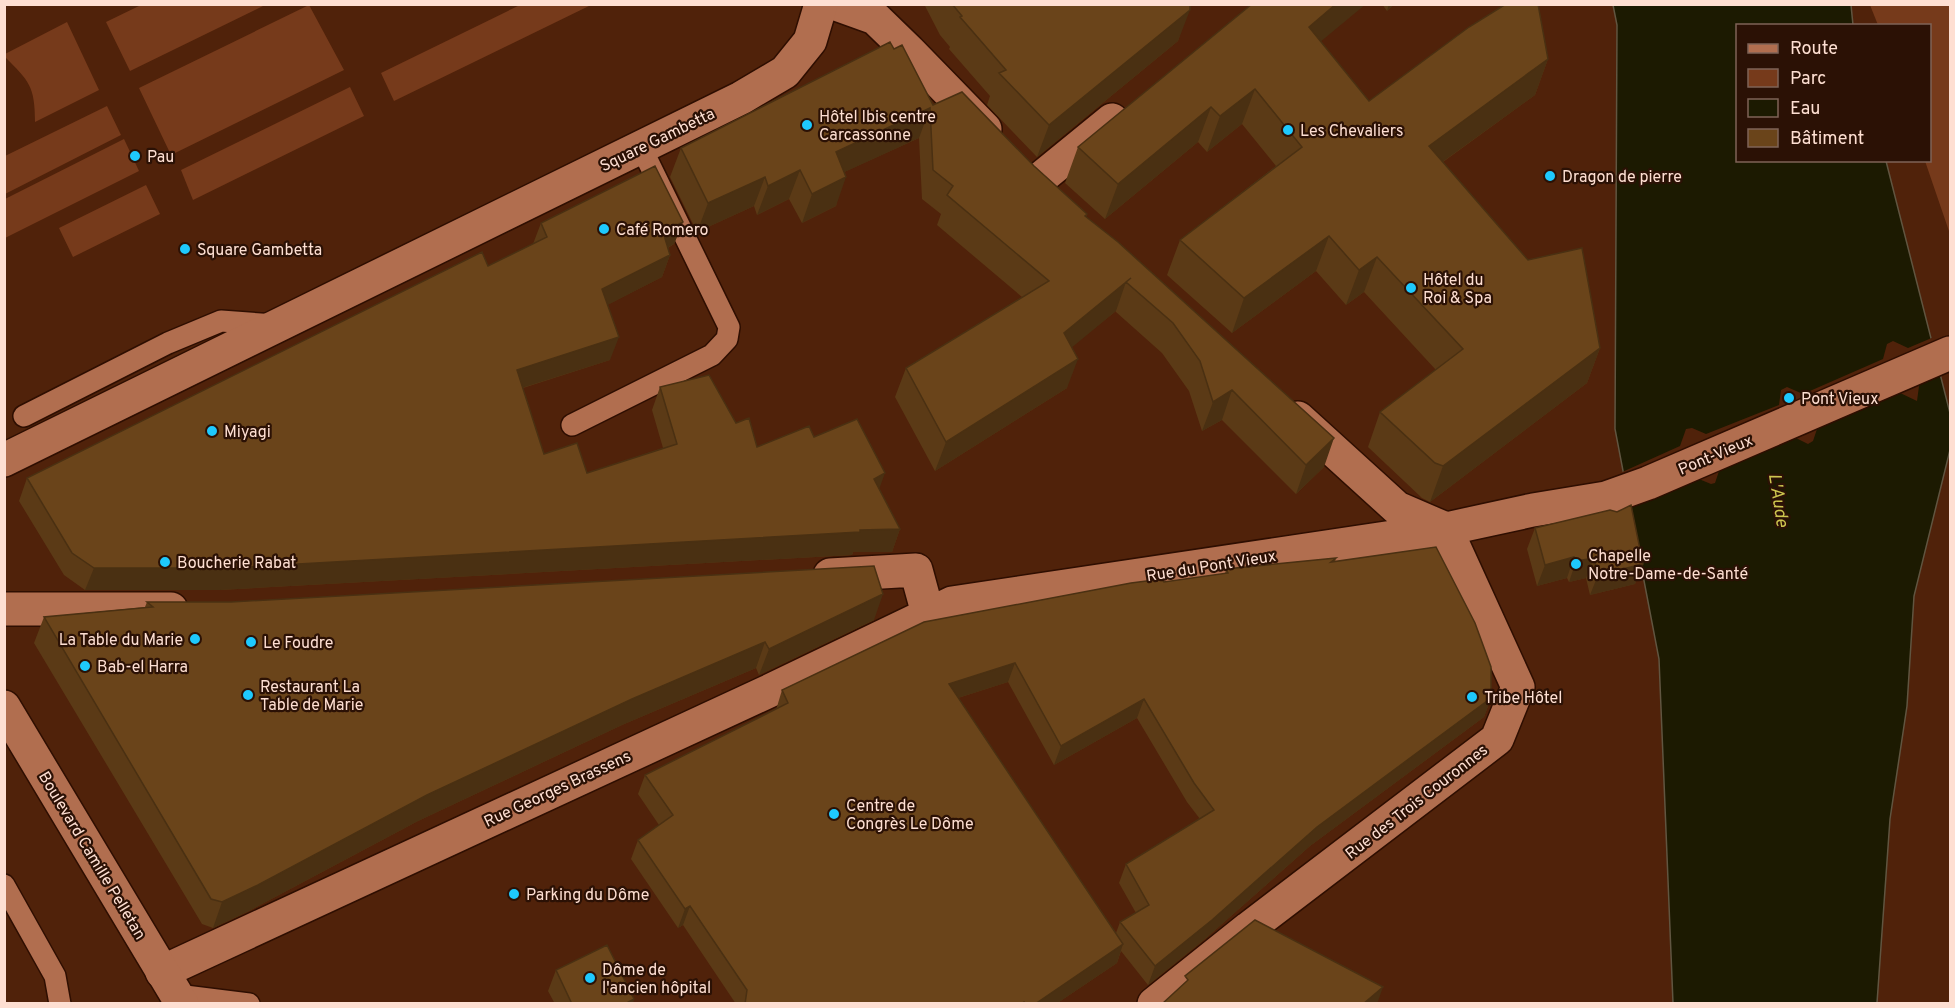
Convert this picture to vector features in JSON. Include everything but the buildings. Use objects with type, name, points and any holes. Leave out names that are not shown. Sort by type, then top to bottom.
[{"type":"street","name":"Square Gambetta","points":[[4,460],[741,98],[785,72],[810,41],[821,4]]},
{"type":"street","points":[[836,4],[875,18],[1060,204]]},
{"type":"street","points":[[1036,182],[1135,101]]},
{"type":"street","name":"Pont-Vieux","points":[[1458,526],[1606,498],[1647,483],[1950,354]]},
{"type":"street","points":[[1276,398],[1397,507],[1458,526]]},
{"type":"street","name":"Rue du Pont Vieux","points":[[940,609],[1458,526]]},
{"type":"street","name":"Rue des Trois Couronnes","points":[[1154,1004],[1249,928],[1497,739],[1518,687],[1458,526]]},
{"type":"street","points":[[797,576],[916,570],[940,609]]},
{"type":"street","points":[[4,609],[199,609]]},
{"type":"street","name":"Rue Georges Brassens","points":[[172,993],[767,692],[940,609]]},
{"type":"street","name":"Boulevard Camille Pelletan","points":[[4,707],[172,993]]},
{"type":"street","points":[[1249,928],[1279,945]]},
{"type":"lane","points":[[572,425],[712,355],[727,339],[729,327],[641,147]]},
{"type":"lane","points":[[24,416],[168,343],[221,321],[279,325]]},
{"type":"lane","points":[[4,885],[55,976],[60,1004]]},
{"type":"lane","points":[[172,993],[249,1004]]},
{"type":"green space","points":[[141,5],[265,5],[130,71],[106,22]]},
{"type":"green space","points":[[309,5],[344,70],[171,155],[139,88]]},
{"type":"green space","points":[[520,5],[591,5],[394,101],[381,73]]},
{"type":"green space","points":[[1870,5],[1950,5],[1950,234],[1925,162],[1931,162],[1931,24],[1878,24]]},
{"type":"green space","points":[[67,22],[99,90],[35,122],[34,100],[29,85],[5,57],[5,54]]},
{"type":"green space","points":[[350,87],[364,116],[193,200],[181,170]]},
{"type":"green space","points":[[107,106],[121,135],[5,194],[5,156]]},
{"type":"green space","points":[[124,139],[139,171],[5,238],[5,199]]},
{"type":"green space","points":[[146,185],[160,214],[73,257],[59,228]]},
{"type":"water","name":"L'Aude","points":[[1613,5],[1851,5],[1853,24],[1736,24],[1736,162],[1886,162],[1950,413],[1950,450],[1914,596],[1907,706],[1890,819],[1877,1003],[1673,1003],[1659,659],[1615,429],[1617,25]]},
{"type":"pier","points":[[1934,337],[1942,369],[1920,379],[1917,401],[1896,391],[1818,426],[1813,441],[1808,444],[1792,436],[1721,465],[1715,483],[1711,484],[1694,477],[1630,507],[1628,512],[1620,473],[1680,446],[1686,429],[1692,428],[1706,434],[1779,405],[1781,390],[1787,387],[1803,394],[1883,359],[1887,344],[1893,341],[1908,348]]},
{"type":"place","name":"Hôtel Ibis centre Carcassonne","points":[[807,125]]},
{"type":"place","name":"Les Chevaliers","points":[[1288,130]]},
{"type":"place","name":"Pau","points":[[135,156]]},
{"type":"place","name":"Dragon de pierre","points":[[1550,176]]},
{"type":"place","name":"Café Romero","points":[[604,229]]},
{"type":"place","name":"Square Gambetta","points":[[185,249]]},
{"type":"place","name":"Hôtel du Roi & Spa","points":[[1411,288]]},
{"type":"place","name":"Pont Vieux","points":[[1789,398]]},
{"type":"place","name":"Miyagi","points":[[212,431]]},
{"type":"place","name":"Boucherie Rabat","points":[[165,562]]},
{"type":"place","name":"Chapelle Notre-Dame-de-Santé","points":[[1576,564]]},
{"type":"place","name":"La Table du Marie","points":[[195,639]]},
{"type":"place","name":"Le Foudre","points":[[251,642]]},
{"type":"place","name":"Bab-el Harra","points":[[85,666]]},
{"type":"place","name":"Restaurant La Table de Marie","points":[[248,695]]},
{"type":"place","name":"Tribe Hôtel","points":[[1472,697]]},
{"type":"place","name":"Centre de Congrès Le Dôme","points":[[834,814]]},
{"type":"place","name":"Parking du Dôme","points":[[514,894]]},
{"type":"place","name":"Dôme de l'ancien hôpital","points":[[590,978]]}]
